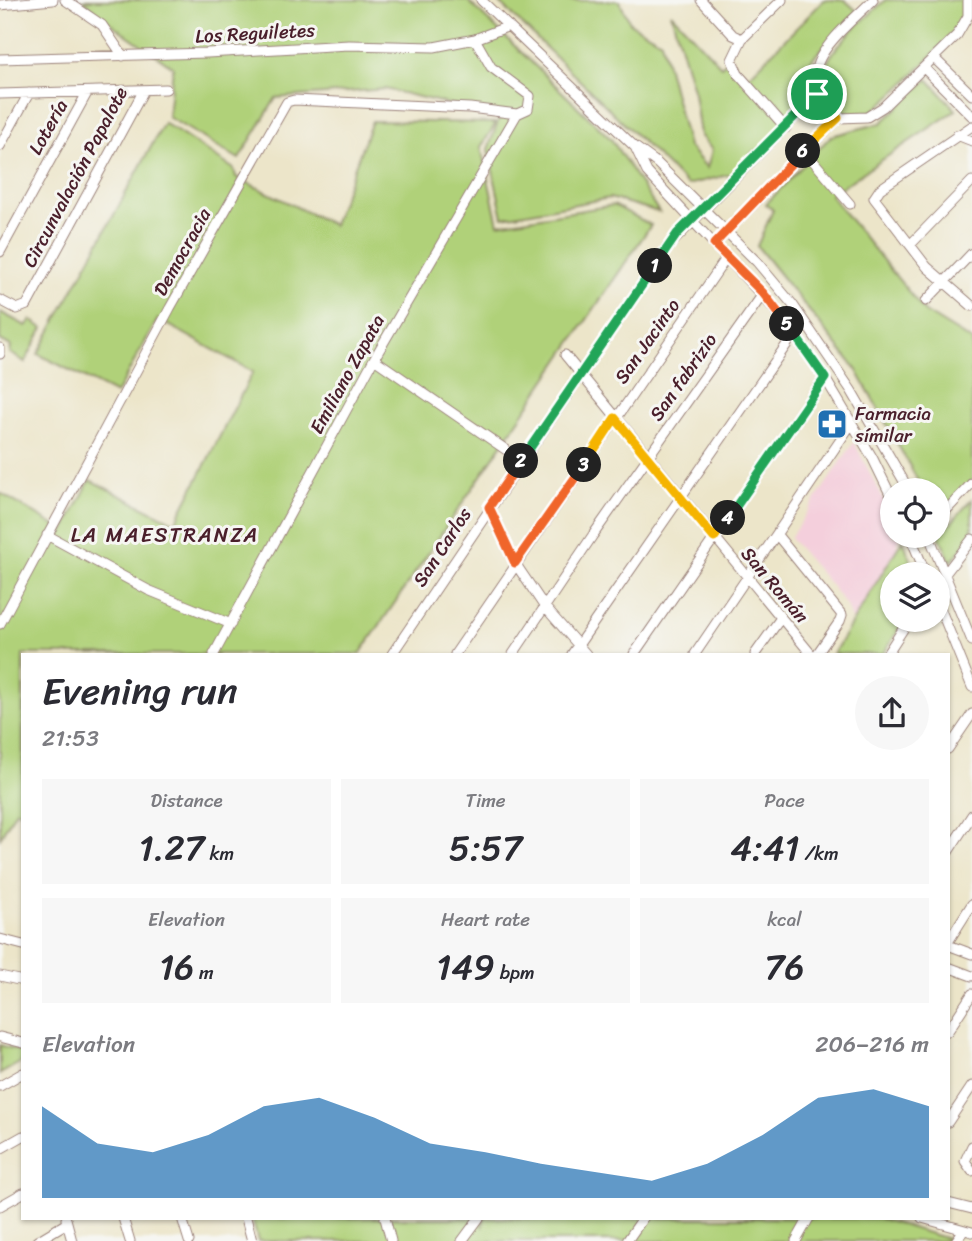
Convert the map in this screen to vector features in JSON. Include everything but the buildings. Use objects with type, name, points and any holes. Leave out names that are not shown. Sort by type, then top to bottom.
[{"type":"street","points":[[0,5],[53,0]]},
{"type":"street","points":[[65,0],[103,25],[123,56]]},
{"type":"street","points":[[481,0],[635,147],[657,163],[763,269],[808,326],[890,451],[903,478]]},
{"type":"street","points":[[782,0],[742,39],[733,54],[732,65],[786,128]]},
{"type":"street","points":[[854,0],[864,9]]},
{"type":"street","points":[[873,0],[817,62],[814,71],[817,94],[822,104],[838,118],[858,119],[876,112],[963,27],[968,16],[968,0]]},
{"type":"street","points":[[706,2],[733,35],[742,39]]},
{"type":"street","name":"Los Reguiletes","points":[[0,59],[349,45],[434,47],[475,38],[509,26]]},
{"type":"street","name":"Emiliano Zapata","points":[[215,653],[374,359],[517,114],[528,109],[530,96],[491,67],[475,38]]},
{"type":"street","points":[[934,58],[972,95]]},
{"type":"street","points":[[924,68],[972,116]]},
{"type":"street","points":[[144,90],[166,89]]},
{"type":"street","name":"Circunvalación Papalote","points":[[0,94],[144,90]]},
{"type":"street","name":"Circunvalación Papalote","points":[[0,300],[17,309],[27,305],[144,90]]},
{"type":"street","points":[[0,146],[29,93]]},
{"type":"street","name":"Lotería","points":[[0,252],[87,93]]},
{"type":"street","name":"San Carlos","points":[[392,653],[666,249],[817,94]]},
{"type":"street","name":"Democracia","points":[[0,624],[287,102],[294,100],[430,105],[517,114]]},
{"type":"street","points":[[714,244],[838,118]]},
{"type":"street","points":[[972,126],[876,193],[876,204],[910,245],[943,283],[972,306]]},
{"type":"street","points":[[957,135],[972,141]]},
{"type":"street","points":[[635,147],[647,172],[763,293],[794,334],[825,378],[881,478]]},
{"type":"street","points":[[804,150],[850,204]]},
{"type":"street","points":[[910,245],[972,181]]},
{"type":"street","points":[[926,301],[972,253]]},
{"type":"street","name":"San Jacinto","points":[[456,653],[727,257]]},
{"type":"street","name":"San fabrizio","points":[[514,653],[763,293]]},
{"type":"street","points":[[573,653],[794,334]]},
{"type":"street","name":"San Román","points":[[565,355],[647,458],[810,653]]},
{"type":"street","points":[[374,359],[521,460]]},
{"type":"street","points":[[635,653],[825,378]]},
{"type":"street","points":[[696,653],[852,423]]},
{"type":"street","points":[[950,506],[972,483]]},
{"type":"street","points":[[489,507],[515,563],[544,607],[585,653]]},
{"type":"street","points":[[47,535],[148,590],[231,624]]},
{"type":"street","points":[[777,535],[842,615],[841,621],[818,653]]},
{"type":"street","points":[[950,566],[972,539]]},
{"type":"street","points":[[950,586],[969,625],[972,641]]},
{"type":"street","points":[[756,653],[780,619]]},
{"type":"street","points":[[888,653],[901,632]]},
{"type":"street","points":[[950,632],[972,687]]},
{"type":"street","points":[[949,653],[955,644]]},
{"type":"street","points":[[950,746],[972,714]]},
{"type":"street","points":[[950,849],[972,815]]},
{"type":"street","points":[[950,941],[972,904]]},
{"type":"street","points":[[0,939],[21,944]]},
{"type":"street","points":[[950,945],[972,954]]},
{"type":"street","points":[[950,968],[972,976]]},
{"type":"street","points":[[0,976],[21,981]]},
{"type":"street","points":[[950,1028],[972,994]]},
{"type":"street","points":[[0,1037],[21,1042]]},
{"type":"street","points":[[0,1086],[21,1074]]},
{"type":"street","points":[[952,1110],[972,1086]]},
{"type":"street","points":[[0,1149],[21,1137]]},
{"type":"street","points":[[969,1169],[965,1161],[972,1146]]},
{"type":"street","points":[[0,1206],[21,1194]]},
{"type":"street","points":[[950,1204],[972,1209]]},
{"type":"street","points":[[124,1220],[130,1241]]},
{"type":"street","points":[[183,1220],[189,1241]]},
{"type":"street","points":[[247,1220],[252,1241]]},
{"type":"street","points":[[386,1220],[391,1241]]},
{"type":"street","points":[[462,1241],[478,1220]]},
{"type":"street","points":[[627,1241],[642,1220]]},
{"type":"street","points":[[796,1241],[807,1220]]},
{"type":"street","points":[[929,1220],[968,1231]]},
{"type":"street","points":[[37,1241],[66,1221],[72,1241]]},
{"type":"street","points":[[957,1241],[968,1231]]},
{"type":"shaded area","points":[[854,442],[880,493],[880,548],[896,548],[891,562],[880,562],[880,580],[853,624],[848,608],[790,538]]},
{"type":"green space","points":[[83,0],[467,0],[611,139],[659,212],[610,198],[503,217],[488,149],[500,116],[385,89],[276,98],[239,159],[168,117],[173,67],[107,21]]},
{"type":"green space","points":[[497,0],[619,1],[631,24],[661,41],[688,146],[707,168],[712,150],[700,135],[694,93],[671,13],[721,66],[728,60],[748,77],[824,0],[845,0],[857,11],[813,58],[809,68],[808,98],[761,150],[754,151],[732,174],[687,185]]},
{"type":"green space","points":[[885,0],[962,0],[963,13],[958,26],[943,44],[877,108],[861,114],[842,111],[834,106],[824,92],[822,78],[827,63],[848,35]]},
{"type":"green space","points":[[928,79],[956,110],[830,195],[925,312],[972,341],[972,481],[950,503],[950,478],[916,478],[856,369],[757,246],[773,210],[766,204],[831,136],[881,123]]},
{"type":"green space","points":[[372,121],[496,123],[481,147],[498,224],[614,205],[651,225],[361,653],[21,653],[21,812],[16,810],[0,838],[0,493],[64,531],[90,480],[175,523],[253,372],[158,319],[116,394],[38,354],[164,123],[234,169],[236,177],[333,225]]},
{"type":"green space","points":[[0,312],[26,326],[31,320],[43,328],[25,362],[10,353],[11,346],[0,340]]},
{"type":"green space","points":[[972,499],[972,535],[951,562],[945,548],[950,548],[950,524]]},
{"type":"green space","points":[[898,548],[906,548],[911,562],[889,562]]},
{"type":"green space","points":[[880,577],[880,632],[897,632],[884,653],[834,653]]},
{"type":"green space","points":[[0,1045],[21,1051],[21,1062],[0,1074]]},
{"type":"green space","points":[[253,1220],[483,1220],[482,1228],[484,1220],[885,1220],[955,1241],[258,1241]]},
{"type":"place","name":"Farmacia símilar","points":[[832,424]]},
{"type":"district","name":"LA MAESTRANZA","points":[[165,535]]},
{"type":"route","points":[[817,94],[822,104],[838,118],[714,244],[763,293],[825,378],[714,538],[615,418],[515,563],[489,507],[677,234],[704,211],[817,94]]}]
